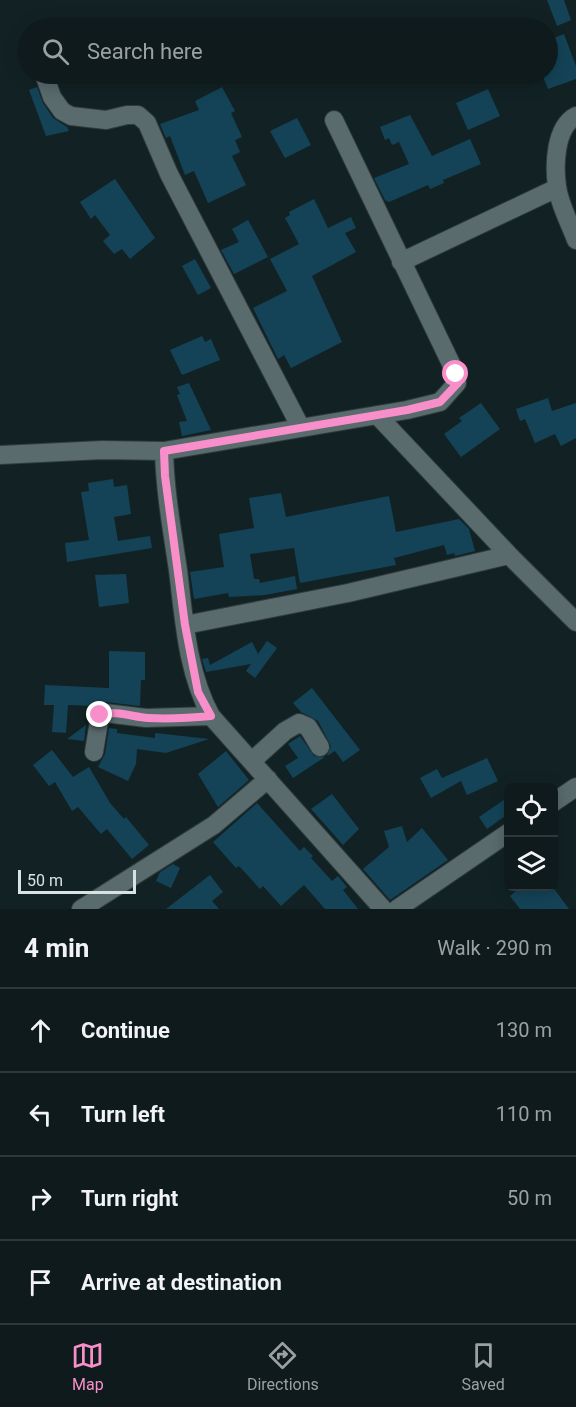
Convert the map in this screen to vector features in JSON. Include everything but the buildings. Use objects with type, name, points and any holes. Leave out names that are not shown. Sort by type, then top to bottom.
[{"type":"street","points":[[47,84],[52,97],[62,111],[71,116],[98,121],[138,115],[147,123],[169,174],[302,428]]},
{"type":"street","points":[[576,116],[571,119],[561,135],[556,166],[557,188],[576,240]]},
{"type":"street","points":[[0,455],[112,450],[164,451],[440,402],[458,383],[456,374],[334,120]]},
{"type":"street","points":[[401,262],[557,188]]},
{"type":"street","points":[[377,414],[509,555],[576,622]]},
{"type":"street","points":[[164,451],[165,476],[185,625],[198,692],[211,716],[383,909]]},
{"type":"street","points":[[185,625],[348,592],[509,555]]},
{"type":"street","points":[[94,752],[100,715],[105,713],[146,718],[211,716]]},
{"type":"street","points":[[252,761],[285,731],[299,723],[308,727],[320,747]]},
{"type":"street","points":[[81,909],[214,825],[268,778]]},
{"type":"street","points":[[558,799],[576,787]]},
{"type":"street","points":[[397,909],[504,836]]},
{"type":"route","points":[[100,715],[112,713],[146,718],[188,719],[211,716],[198,692],[185,625],[165,476],[164,451],[342,423],[440,402],[458,383],[456,374]]}]
